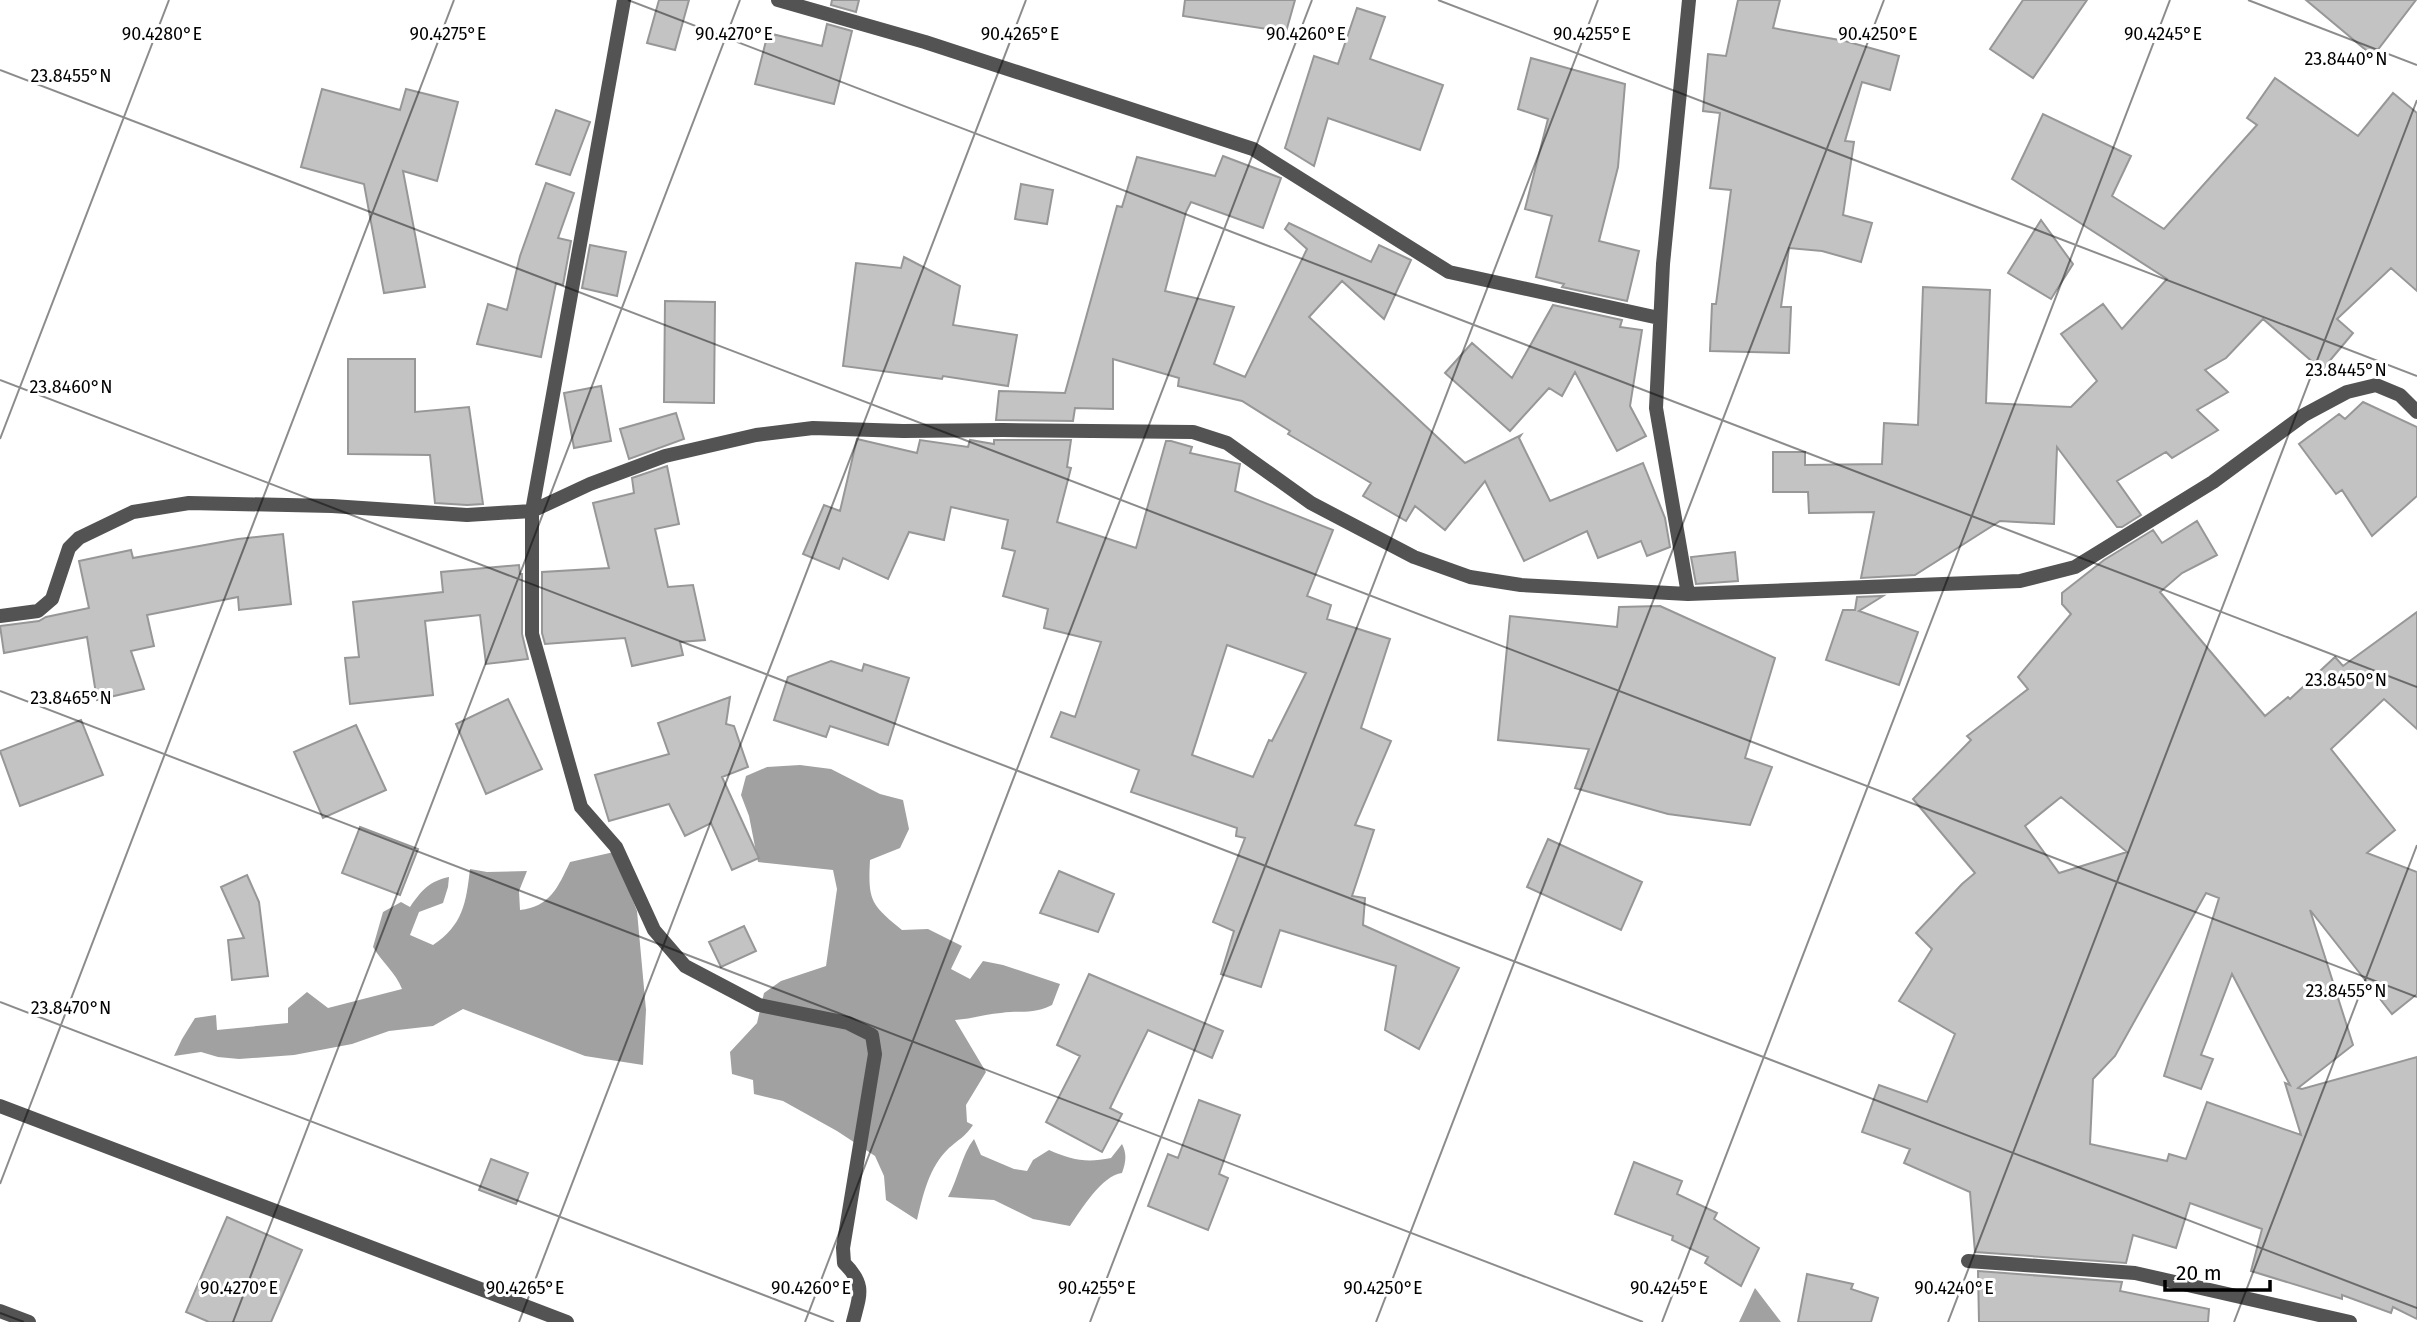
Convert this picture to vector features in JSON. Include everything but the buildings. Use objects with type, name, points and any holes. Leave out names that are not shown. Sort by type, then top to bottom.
[{"type":"street","points":[[624,0],[532,511],[532,634],[581,807],[616,847],[654,930],[685,967],[759,1005],[848,1023],[872,1035],[875,1054],[843,1248],[844,1263],[856,1275],[861,1286],[853,1322]]},
{"type":"street","points":[[778,0],[925,41],[1253,149],[1449,271],[1659,318]]},
{"type":"street","points":[[1688,594],[1656,408],[1659,318],[1689,0]]},
{"type":"street","points":[[0,616],[38,611],[52,599],[69,548],[79,538],[133,512],[189,503],[332,506],[467,515],[532,511],[590,484],[665,456],[756,435],[813,428],[1193,432],[1227,443],[1311,503],[1414,557],[1470,577],[1521,585],[1688,594],[2020,581],[2075,567],[2213,482],[2304,415],[2347,393],[2376,385],[2400,395],[2417,412]]},
{"type":"street","points":[[0,1106],[567,1322]]},
{"type":"street","points":[[1968,1261],[2135,1273],[2350,1322]]},
{"type":"street","points":[[0,1311],[29,1322]]},
{"type":"shaded area","points":[[800,765],[831,769],[880,794],[903,800],[909,829],[900,848],[870,860],[873,900],[891,921],[902,930],[928,929],[962,946],[951,969],[970,979],[983,961],[1060,984],[1052,1005],[1045,1008],[955,1020],[986,1072],[966,1105],[967,1122],[973,1125],[936,1164],[917,1220],[886,1200],[884,1176],[875,1156],[783,1101],[754,1094],[753,1080],[732,1074],[730,1052],[757,1023],[764,993],[781,981],[826,966],[837,889],[833,870],[758,862],[749,816],[741,795],[746,776],[767,767]]},
{"type":"shaded area","points":[[614,852],[637,911],[646,1010],[643,1065],[585,1056],[463,1009],[433,1026],[389,1031],[352,1044],[294,1055],[239,1059],[201,1052],[174,1056],[195,1018],[216,1015],[217,1030],[288,1023],[288,1008],[307,992],[328,1008],[402,989],[373,947],[383,912],[401,902],[410,907],[422,892],[436,881],[449,877],[443,903],[419,912],[410,935],[433,945],[457,921],[467,892],[470,869],[487,872],[527,871],[519,891],[520,910],[539,905],[546,900],[557,887],[570,862]]},
{"type":"shaded area","points":[[974,1139],[981,1155],[1014,1169],[1027,1171],[1033,1160],[1049,1150],[1072,1158],[1094,1160],[1111,1158],[1122,1144],[1125,1162],[1122,1173],[1114,1175],[1100,1186],[1070,1226],[1033,1219],[994,1200],[948,1197]]},
{"type":"shaded area","points":[[1755,1288],[1781,1322],[1739,1322]]}]
